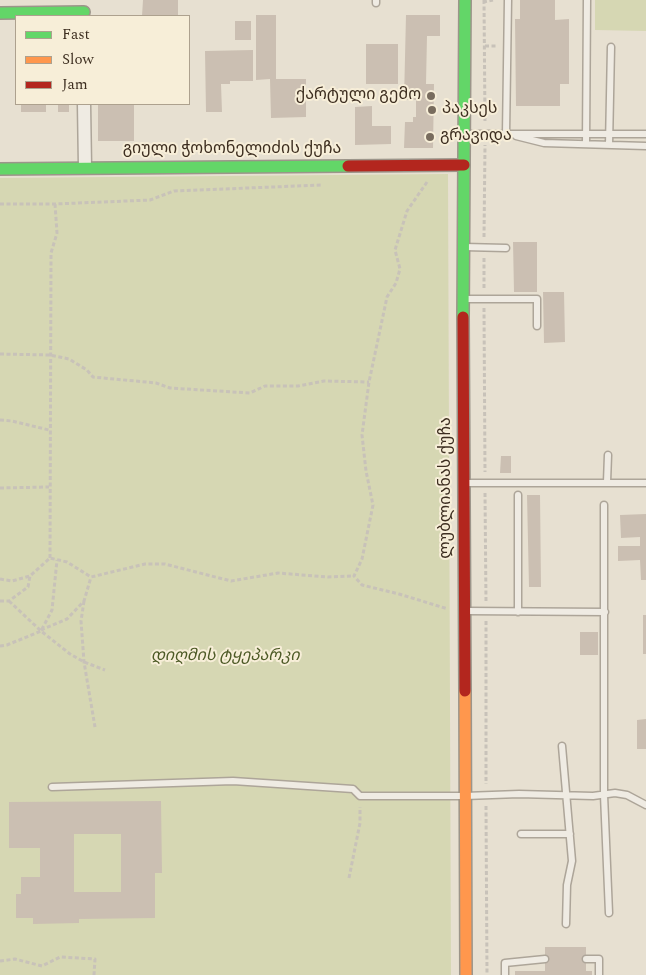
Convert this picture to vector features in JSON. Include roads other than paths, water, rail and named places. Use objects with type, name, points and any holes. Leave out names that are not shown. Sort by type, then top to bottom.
[{"type":"street","name":"ლუბლიანას ქუჩა","points":[[465,0],[463,298],[466,975]]},
{"type":"street","points":[[0,12],[84,10]]},
{"type":"street","points":[[84,105],[85,168]]},
{"type":"street","name":"გიული ჭოხონელიძის ქუჩა","points":[[0,169],[464,165]]},
{"type":"lane","points":[[506,134],[508,0]]},
{"type":"lane","points":[[586,144],[587,0]]},
{"type":"lane","points":[[610,145],[611,47]]},
{"type":"lane","points":[[464,134],[646,134]]},
{"type":"lane","points":[[506,134],[544,143],[646,146]]},
{"type":"lane","points":[[463,247],[506,248]]},
{"type":"lane","points":[[463,298],[537,299],[537,326]]},
{"type":"lane","points":[[607,482],[608,455]]},
{"type":"lane","points":[[464,483],[646,483]]},
{"type":"lane","points":[[518,495],[518,612]]},
{"type":"lane","points":[[604,505],[604,795],[609,913]]},
{"type":"lane","points":[[464,611],[605,612]]},
{"type":"lane","points":[[562,746],[572,861],[567,885],[566,924]]},
{"type":"lane","points":[[52,787],[233,781],[353,789],[360,796],[519,794],[566,796],[615,793],[627,795],[646,805]]},
{"type":"lane","points":[[521,834],[570,834]]},
{"type":"lane","points":[[505,975],[505,963],[545,959]]},
{"type":"lane","points":[[586,959],[598,959],[598,975]]},
{"type":"place","name":"ქარტული გემო","points":[[431,96]]},
{"type":"place","name":"პაკსეს","points":[[432,110]]},
{"type":"place","name":"გრავიდა","points":[[430,137]]},
{"type":"park label","name":"დიღმის ტყეპარკი","points":[[225,657]]}]
